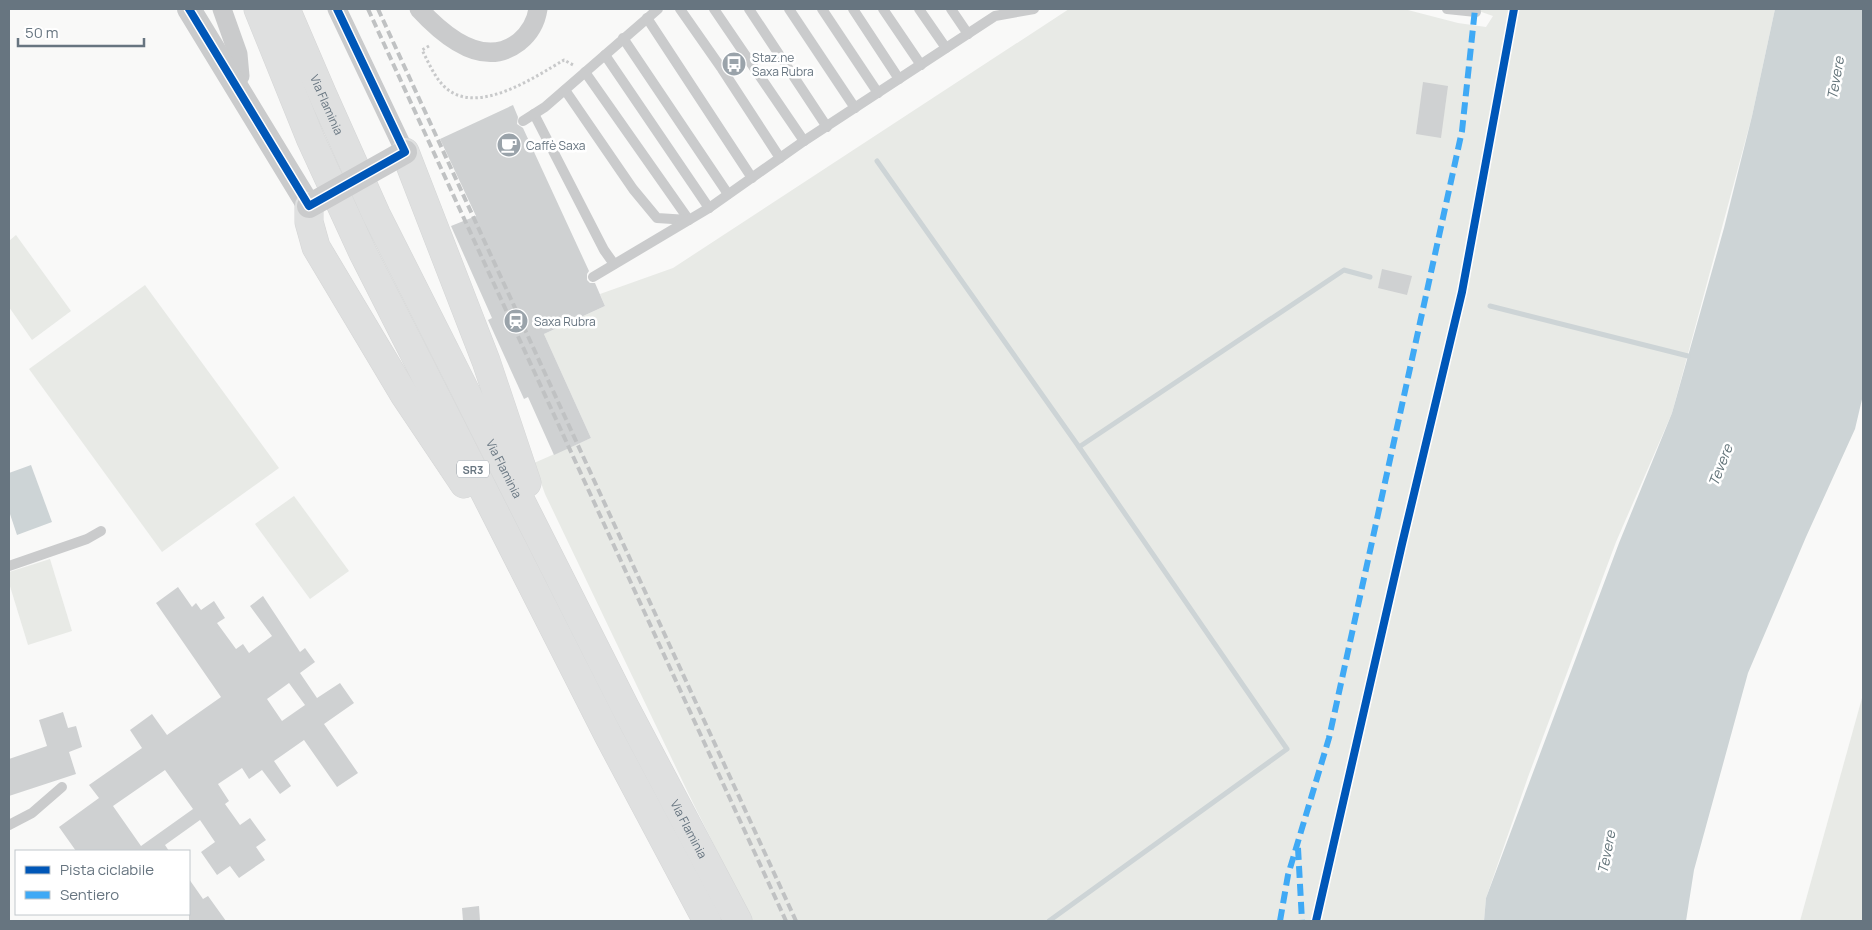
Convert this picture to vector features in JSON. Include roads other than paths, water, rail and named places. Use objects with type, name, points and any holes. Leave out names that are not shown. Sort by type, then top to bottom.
[{"type":"highway","name":"SR3","points":[[258,9],[311,140],[363,253],[608,735],[707,921]]},
{"type":"highway","name":"Via Flaminia","points":[[286,9],[376,214],[625,707],[738,921]]},
{"type":"highway","points":[[404,152],[486,361],[557,572]]},
{"type":"highway","points":[[309,206],[309,222],[312,235],[323,259],[405,396],[466,489],[520,564]]},
{"type":"street","points":[[189,9],[309,206],[404,152],[336,9]]},
{"type":"street","points":[[222,9],[238,54],[240,76],[235,83]]},
{"type":"street","points":[[348,9],[356,50]]},
{"type":"street","points":[[419,9],[448,37],[467,47],[491,52],[512,47],[522,39],[533,26],[538,9]]},
{"type":"lane","points":[[523,121],[565,90],[658,9]]},
{"type":"lane","points":[[680,9],[780,158]]},
{"type":"lane","points":[[714,9],[804,141]]},
{"type":"lane","points":[[749,9],[827,126]]},
{"type":"lane","points":[[789,9],[855,108]]},
{"type":"lane","points":[[822,9],[878,93]]},
{"type":"lane","points":[[852,9],[899,79]]},
{"type":"lane","points":[[883,9],[921,65]]},
{"type":"lane","points":[[919,9],[946,48]]},
{"type":"lane","points":[[951,9],[968,34]]},
{"type":"lane","points":[[593,277],[709,208],[804,141],[968,34],[994,11],[1034,9]]},
{"type":"lane","points":[[1447,9],[1476,12]]},
{"type":"lane","points":[[647,18],[752,178]]},
{"type":"lane","points":[[623,38],[728,194]]},
{"type":"lane","points":[[605,55],[709,208]]},
{"type":"lane","points":[[585,72],[689,220]]},
{"type":"lane","points":[[565,90],[633,189],[657,218],[689,220]]},
{"type":"lane","points":[[534,114],[604,250],[614,264]]},
{"type":"lane","points":[[9,566],[86,539],[101,530]]},
{"type":"lane","points":[[9,825],[32,813],[62,787]]},
{"type":"water","name":"Tevere","points":[[1775,9],[1863,9],[1863,395],[1855,429],[1806,537],[1748,673],[1694,870],[1686,921],[1484,921],[1486,898],[1619,543],[1672,413],[1724,228],[1752,116]]},
{"type":"water","points":[[31,465],[52,522],[17,535],[9,511],[9,473]]},
{"type":"waterway","points":[[877,161],[1079,447],[1344,270],[1370,277]]},
{"type":"waterway","points":[[1490,306],[1688,356]]},
{"type":"waterway","points":[[1049,921],[1287,749],[1079,447]]},
{"type":"railway","points":[[368,9],[786,921]]},
{"type":"railway","points":[[378,9],[796,921]]},
{"type":"place","name":"Staz.ne Saxa Rubra","points":[[734,64]]},
{"type":"place","name":"Caffè Saxa","points":[[509,145]]},
{"type":"place","name":"Saxa Rubra","points":[[516,321]]}]
